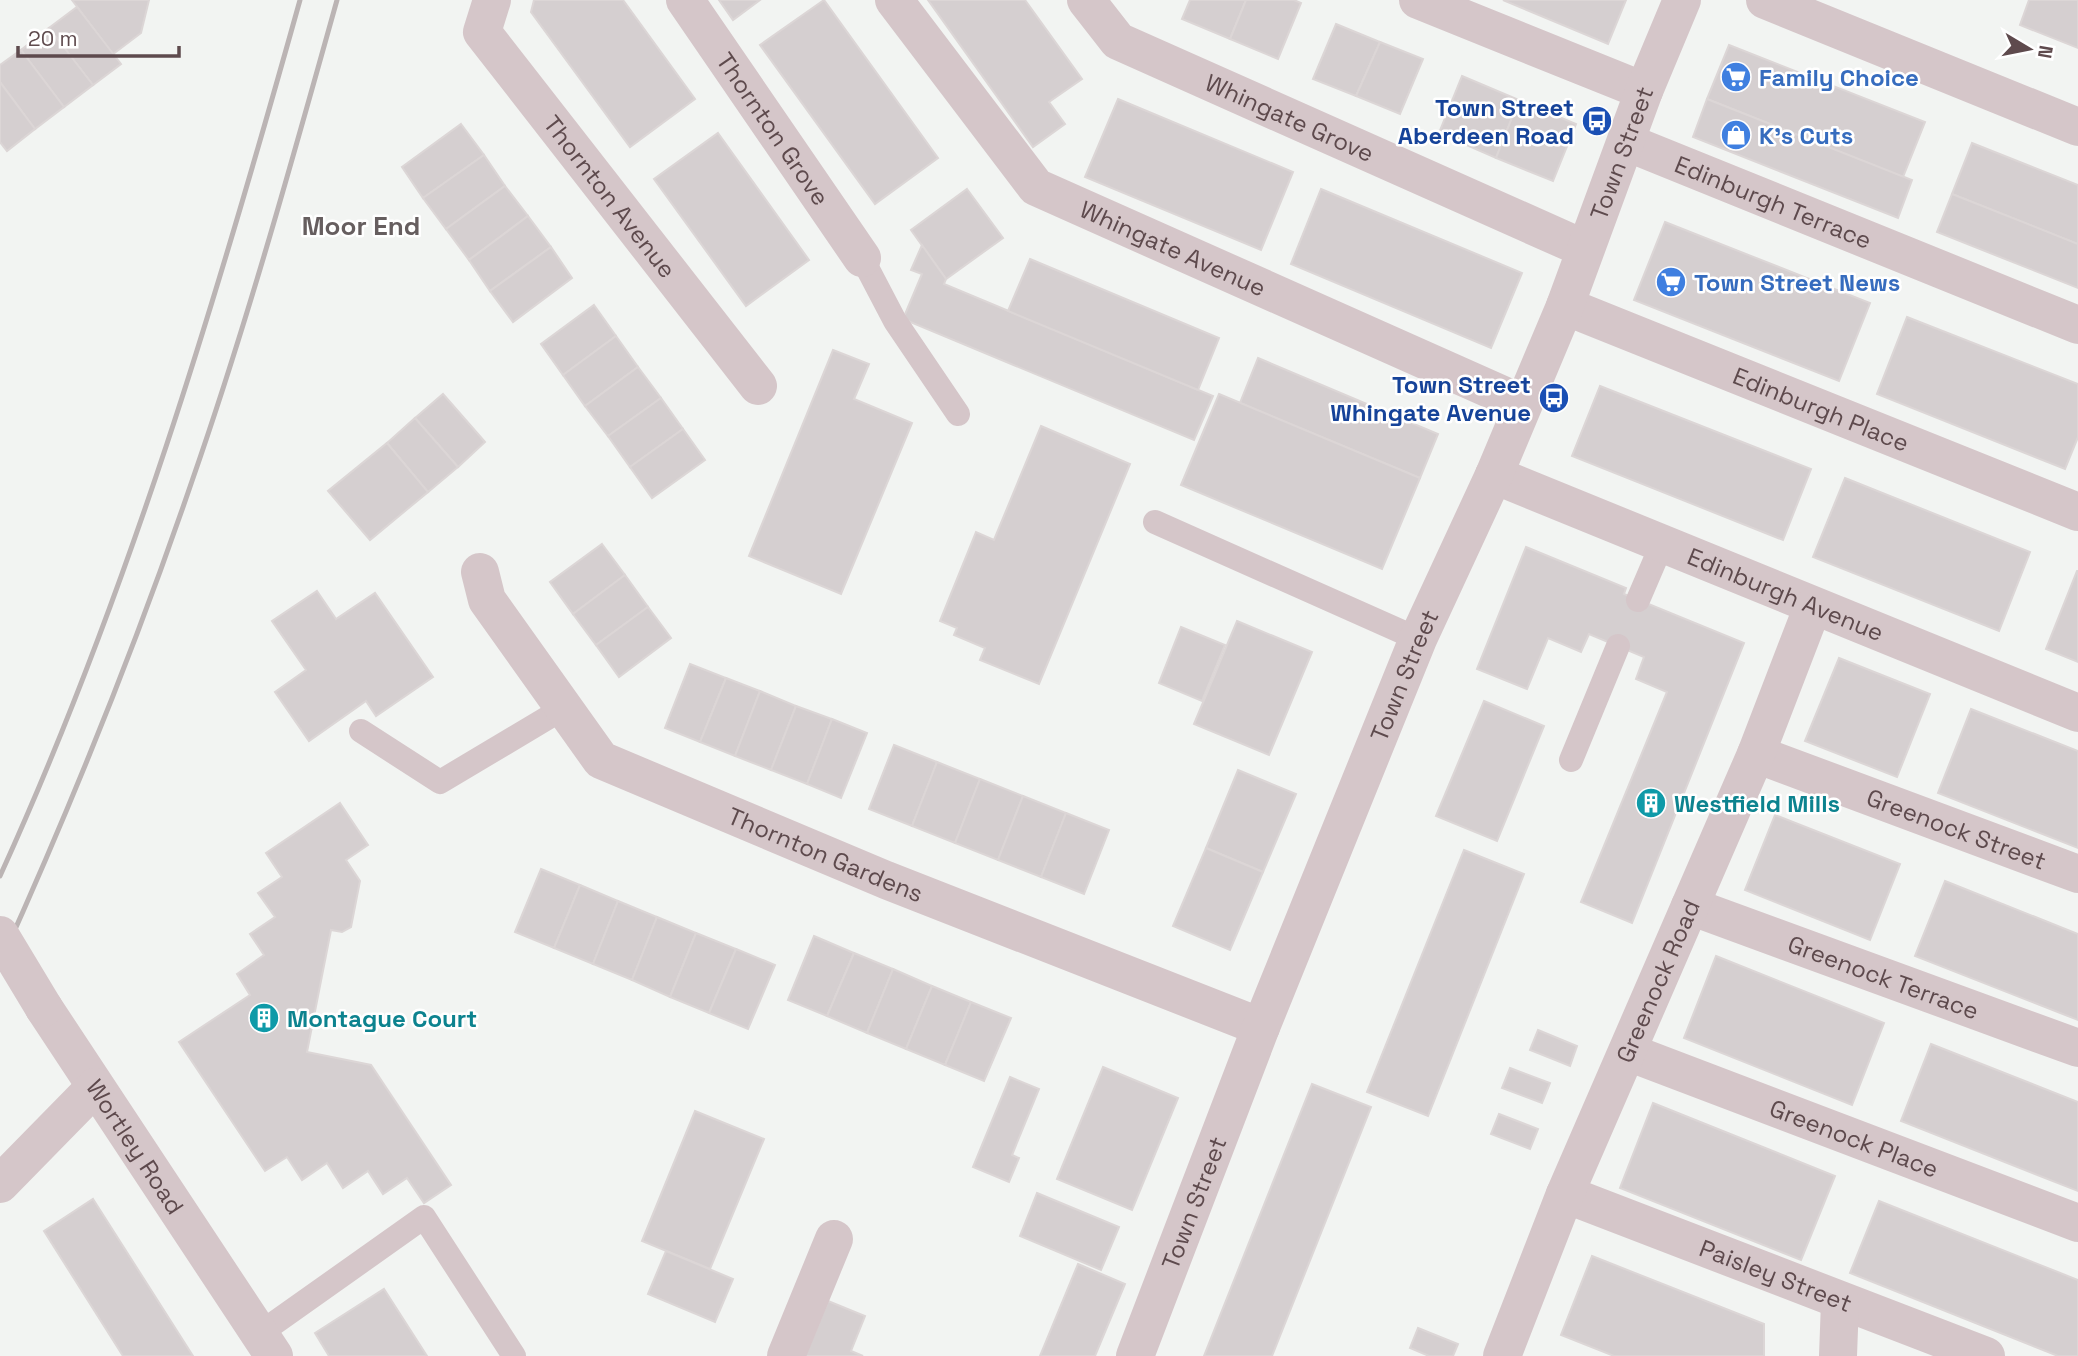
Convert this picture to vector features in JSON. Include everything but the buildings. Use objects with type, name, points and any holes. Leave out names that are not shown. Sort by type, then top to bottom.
[{"type":"street","name":"Thornton Avenue","points":[[492,0],[482,32],[758,386]]},
{"type":"street","name":"Thornton Grove","points":[[685,0],[862,258]]},
{"type":"street","name":"Whingate Avenue","points":[[894,0],[1036,187],[1523,404]]},
{"type":"street","name":"Whingate Grove","points":[[1086,0],[1118,41],[1585,249]]},
{"type":"street","points":[[1418,0],[1644,91]]},
{"type":"street","name":"Town Street","points":[[1135,1356],[1261,1027],[1418,639],[1494,475],[1565,306],[1644,91],[1682,0]]},
{"type":"street","points":[[1765,0],[2078,127]]},
{"type":"street","name":"Edinburgh Terrace","points":[[1626,142],[2078,325]]},
{"type":"street","name":"Edinburgh Place","points":[[1565,306],[2078,512]]},
{"type":"street","name":"Edinburgh Avenue","points":[[1494,475],[2078,713]]},
{"type":"street","name":"Thornton Gardens","points":[[480,572],[487,600],[601,760],[886,880],[1261,1027]]},
{"type":"street","name":"Greenock Road","points":[[1510,1354],[1565,1194],[1756,754],[1813,606]]},
{"type":"street","name":"Greenock Street","points":[[1756,754],[2078,874]]},
{"type":"street","name":"Greenock Terrace","points":[[1690,906],[2078,1048]]},
{"type":"street","name":"Wortley Road","points":[[0,935],[94,1087],[267,1345]]},
{"type":"street","name":"Greenock Place","points":[[1628,1052],[2078,1223]]},
{"type":"street","points":[[0,1184],[94,1087]]},
{"type":"street","name":"Paisley Street","points":[[1565,1194],[1986,1356]]},
{"type":"street","points":[[786,1356],[834,1239]]},
{"type":"street","points":[[1838,1356],[1840,1302]]},
{"type":"lane","points":[[862,258],[895,321],[958,415]]},
{"type":"lane","points":[[1155,522],[1418,639]]},
{"type":"lane","points":[[1638,600],[1662,544]]},
{"type":"lane","points":[[1571,760],[1618,646]]},
{"type":"lane","points":[[361,732],[440,782],[564,708]]},
{"type":"lane","points":[[267,1345],[424,1217],[513,1356]]},
{"type":"railway","points":[[0,876],[89,662],[167,444],[236,223],[300,0]]},
{"type":"railway","points":[[0,963],[102,725],[171,542],[250,302],[337,0]]},
{"type":"place","name":"Family Choice","points":[[1736,77]]},
{"type":"place","name":"Town Street Aberdeen Road","points":[[1597,121]]},
{"type":"place","name":"K's Cuts","points":[[1736,135]]},
{"type":"place","name":"Town Street News","points":[[1671,282]]},
{"type":"place","name":"Town Street Whingate Avenue","points":[[1554,398]]},
{"type":"place","name":"Westfield Mills","points":[[1651,803]]},
{"type":"place","name":"Montague Court","points":[[264,1018]]},
{"type":"district","name":"Moor End","points":[[361,226]]}]
